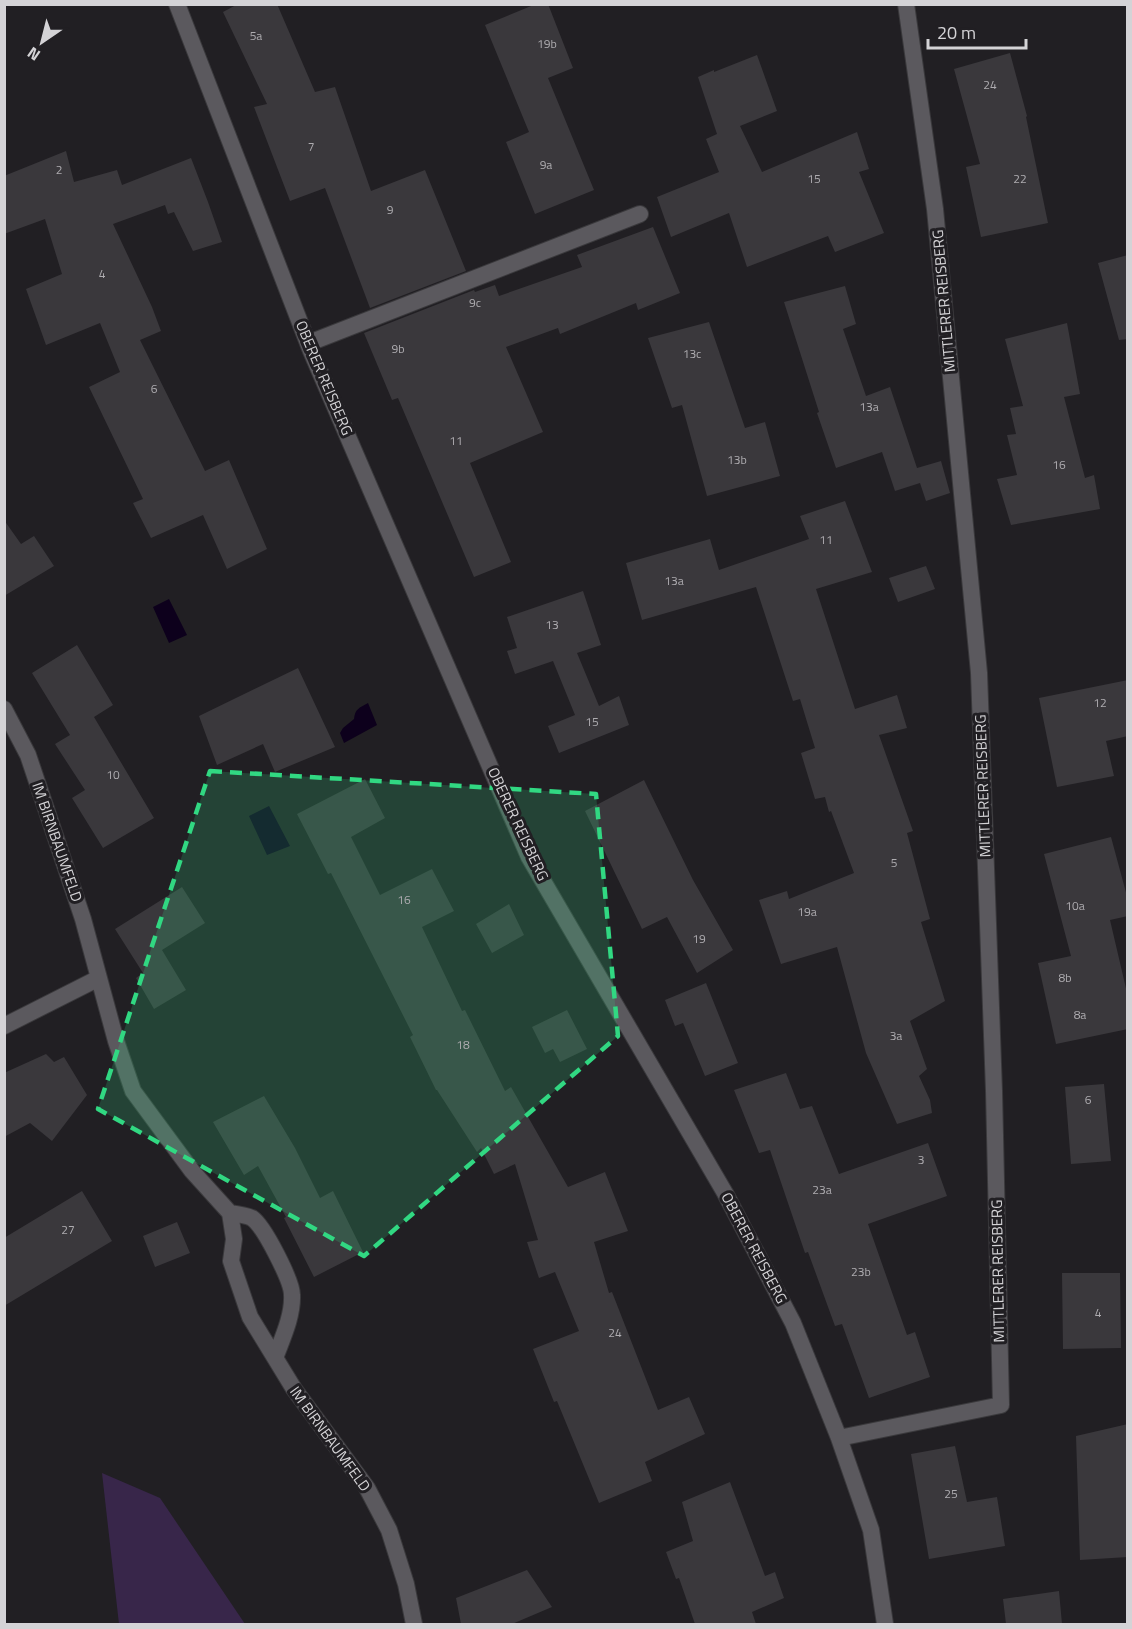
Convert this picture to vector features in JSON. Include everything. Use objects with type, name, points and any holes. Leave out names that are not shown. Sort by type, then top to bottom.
[{"type":"street","name":"OBERER REISBERG","points":[[177,4],[309,343],[529,857],[735,1213],[793,1323],[839,1438],[871,1530],[885,1624]]},
{"type":"street","name":"MITTLERER REISBERG","points":[[839,1438],[1001,1405],[994,1091],[979,673],[935,209],[906,4]]},
{"type":"street","points":[[309,343],[639,214]]},
{"type":"street","name":"IM BIRNBAUMFELD","points":[[4,709],[28,755],[83,919],[116,1041],[133,1091],[192,1171],[230,1213],[234,1239],[231,1261],[250,1317],[294,1389],[367,1488],[389,1530],[406,1584],[414,1624]]},
{"type":"street","points":[[4,1026],[99,978]]},
{"type":"street","name":"IM BIRNBAUMFELD","points":[[230,1213],[254,1219],[283,1268],[292,1294],[286,1328],[275,1358]]},
{"type":"highlighted area","points":[[210,771],[596,794],[618,1036],[364,1256],[98,1109]]},
{"type":"shaded area","points":[[169,599],[187,635],[169,643],[153,607]]},
{"type":"shaded area","points":[[368,703],[377,725],[344,743],[340,733],[343,728],[354,719],[358,709]]},
{"type":"shaded area","points":[[269,806],[290,846],[267,855],[249,816]]},
{"type":"shaded area","points":[[102,1473],[160,1498],[245,1624],[119,1624]]},
{"type":"building","points":[[238,4],[277,4],[315,92],[335,87],[371,191],[425,170],[466,271],[370,308],[325,188],[290,201],[254,107],[267,104],[223,12]]},
{"type":"building","points":[[536,4],[548,4],[573,68],[548,78],[594,190],[535,214],[506,142],[529,132],[485,25]]},
{"type":"building","points":[[1010,53],[1027,116],[1048,223],[981,237],[966,167],[980,164],[954,69]]},
{"type":"building","points":[[757,55],[777,111],[740,126],[762,172],[857,132],[869,169],[859,172],[884,233],[835,252],[828,236],[747,267],[729,213],[671,237],[657,197],[719,172],[706,139],[717,134],[698,77]]},
{"type":"building","points":[[66,151],[74,182],[117,170],[122,185],[191,158],[208,202],[222,242],[193,251],[174,212],[168,214],[165,205],[113,224],[161,331],[140,340],[205,471],[229,460],[267,549],[227,569],[203,515],[151,538],[133,503],[143,499],[89,387],[120,372],[100,323],[46,345],[26,289],[62,274],[45,219],[4,234],[4,176]]},
{"type":"building","points":[[653,227],[680,293],[638,310],[636,303],[560,334],[558,328],[506,347],[543,432],[470,463],[511,562],[474,577],[398,398],[392,400],[364,333],[474,290],[475,292],[495,285],[499,296],[582,267],[577,255]]},
{"type":"building","points":[[1128,255],[1128,339],[1119,340],[1098,263]]},
{"type":"building","points":[[845,286],[856,324],[843,329],[866,396],[890,387],[917,468],[941,461],[950,493],[926,501],[920,483],[895,491],[882,452],[836,468],[784,302]]},
{"type":"building","points":[[709,322],[745,428],[765,422],[780,476],[707,496],[682,405],[672,408],[648,338]]},
{"type":"building","points":[[1067,323],[1080,394],[1064,397],[1085,478],[1094,475],[1100,509],[1011,525],[997,479],[1017,475],[1007,435],[1016,434],[1010,408],[1023,406],[1005,339]]},
{"type":"building","points":[[845,501],[872,572],[816,589],[855,709],[897,695],[907,728],[879,735],[913,831],[907,833],[930,919],[921,922],[945,1001],[910,1021],[927,1069],[919,1076],[930,1100],[932,1113],[897,1124],[866,1053],[837,947],[781,964],[759,900],[787,891],[789,899],[854,873],[825,797],[815,799],[801,753],[815,748],[800,699],[793,701],[756,587],[642,620],[626,563],[710,539],[719,570],[809,539],[800,516]]},
{"type":"building","points":[[4,520],[21,544],[34,536],[54,566],[4,596]]},
{"type":"building","points":[[926,566],[935,589],[898,602],[889,578]]},
{"type":"building","points":[[583,591],[601,645],[577,653],[599,706],[619,696],[629,725],[559,753],[548,726],[575,715],[553,661],[515,674],[507,651],[517,648],[507,617]]},
{"type":"building","points":[[77,645],[113,705],[94,717],[154,818],[103,848],[72,798],[85,790],[55,744],[70,735],[32,673]]},
{"type":"building","points":[[298,668],[335,747],[275,772],[263,744],[217,765],[199,716]]},
{"type":"building","points":[[1128,680],[1128,736],[1106,741],[1114,776],[1057,787],[1039,698]]},
{"type":"building","points":[[365,779],[385,818],[351,837],[380,895],[432,869],[454,911],[422,927],[462,1011],[465,1010],[505,1091],[511,1087],[568,1187],[605,1172],[628,1231],[594,1242],[609,1293],[612,1292],[658,1410],[689,1397],[705,1434],[645,1462],[652,1481],[599,1503],[533,1349],[579,1331],[555,1272],[539,1278],[527,1242],[538,1240],[515,1164],[494,1174],[481,1148],[477,1152],[436,1090],[410,1037],[413,1035],[331,873],[328,874],[297,814]]},
{"type":"building","points":[[644,780],[693,880],[733,950],[697,973],[667,917],[642,929],[585,811]]},
{"type":"building","points":[[1111,837],[1128,900],[1128,916],[1110,920],[1128,997],[1128,1029],[1056,1044],[1038,963],[1071,956],[1044,854]]},
{"type":"building","points":[[182,887],[205,923],[162,950],[186,990],[154,1009],[136,978],[143,973],[115,929]]},
{"type":"building","points":[[509,904],[524,935],[492,953],[476,924]]},
{"type":"building","points":[[706,983],[738,1063],[705,1076],[683,1023],[675,1026],[665,1000]]},
{"type":"building","points":[[567,1010],[587,1049],[560,1062],[553,1049],[545,1053],[532,1027]]},
{"type":"building","points":[[46,1054],[54,1062],[64,1057],[87,1095],[52,1141],[30,1123],[4,1137],[4,1073]]},
{"type":"building","points":[[786,1073],[800,1109],[812,1106],[839,1174],[928,1143],[947,1196],[868,1224],[907,1335],[915,1332],[930,1377],[869,1398],[842,1324],[835,1326],[808,1252],[805,1253],[770,1150],[759,1153],[734,1090]]},
{"type":"building","points":[[1104,1084],[1111,1161],[1071,1164],[1065,1087]]},
{"type":"building","points":[[264,1096],[295,1148],[320,1198],[333,1191],[363,1252],[314,1277],[284,1218],[286,1217],[258,1166],[244,1175],[213,1122]]},
{"type":"building","points":[[82,1191],[112,1241],[4,1306],[4,1238]]},
{"type":"building","points":[[177,1222],[190,1253],[155,1267],[143,1236]]},
{"type":"building","points":[[1062,1273],[1120,1273],[1121,1348],[1063,1349]]},
{"type":"building","points":[[1128,1424],[1128,1557],[1080,1560],[1076,1436]]},
{"type":"building","points":[[955,1446],[967,1502],[997,1497],[1005,1546],[929,1559],[911,1454]]},
{"type":"building","points":[[730,1482],[765,1576],[775,1572],[784,1598],[752,1612],[756,1624],[695,1624],[679,1578],[676,1579],[666,1552],[693,1541],[682,1502]]},
{"type":"building","points":[[527,1570],[552,1607],[512,1624],[461,1624],[456,1598]]},
{"type":"building","points":[[1059,1591],[1062,1624],[1006,1624],[1003,1599]]}]
